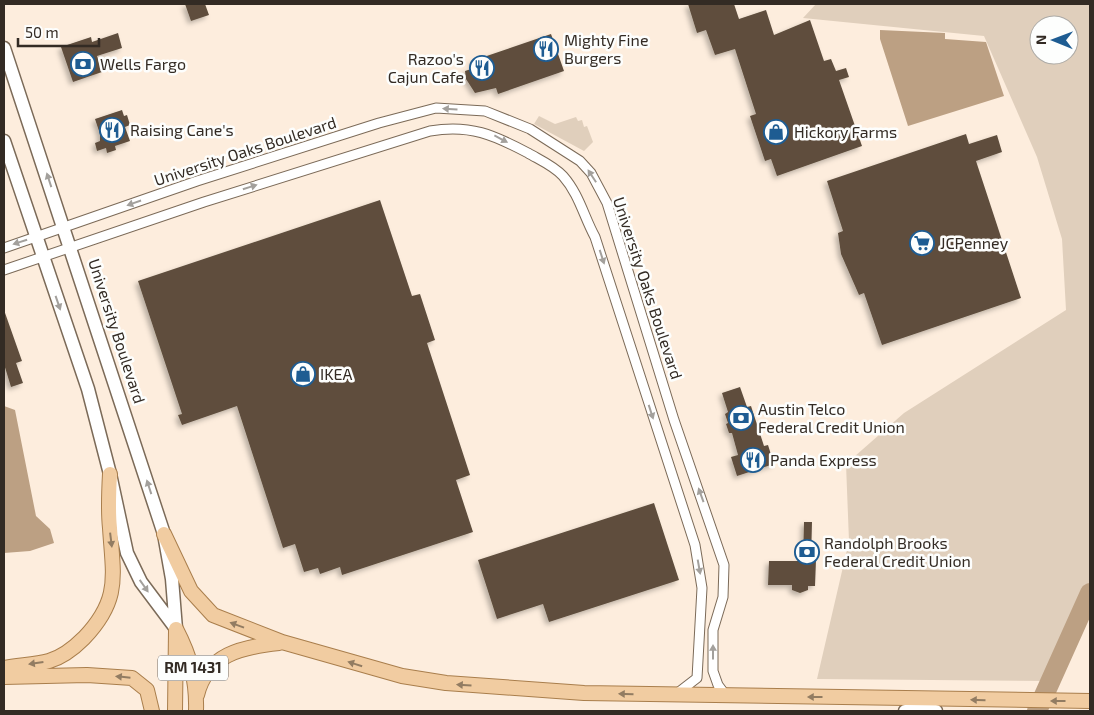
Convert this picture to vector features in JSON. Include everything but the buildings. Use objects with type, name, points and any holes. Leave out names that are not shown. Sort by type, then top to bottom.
[{"type":"main road","name":"University Boulevard","points":[[4,48],[164,534],[171,573],[176,628],[175,711]]},
{"type":"main road","name":"University Boulevard","points":[[4,141],[88,389],[110,474],[127,553],[141,582],[176,628],[193,668],[197,695],[196,711]]},
{"type":"main road","points":[[4,668],[49,661],[64,654],[92,629],[104,612],[111,594],[114,576],[109,515],[110,474]]},
{"type":"main road","points":[[164,534],[191,591],[207,610],[224,620],[282,642],[370,669],[446,683],[584,693],[727,697],[1026,701],[1090,700]]},
{"type":"main road","points":[[197,695],[204,676],[229,654],[241,648],[282,642]]},
{"type":"main road","points":[[4,677],[88,675],[132,678],[147,690],[152,711]]},
{"type":"main road","points":[[905,711],[936,711]]},
{"type":"street","name":"University Oaks Boulevard","points":[[4,248],[64,226],[379,123],[436,108],[485,111],[530,129],[580,161],[591,173],[607,203],[672,416],[724,565],[723,597],[713,630],[713,671],[718,685],[727,697]]},
{"type":"street","points":[[4,270],[213,199],[430,131],[460,129],[493,134],[551,166],[563,176],[576,194],[595,237],[695,545],[702,588],[697,678],[675,695]]},
{"type":"shaded area","points":[[816,4],[1090,4],[1090,603],[1052,681],[817,679],[849,541],[846,464],[904,413],[1066,310],[1062,239],[1037,157],[984,36],[803,18]]},
{"type":"shaded area","points":[[880,30],[945,33],[945,39],[986,42],[1004,96],[908,126],[880,39]]},
{"type":"shaded area","points":[[539,116],[555,124],[576,117],[578,121],[582,120],[584,127],[587,126],[593,142],[584,151],[534,124]]},
{"type":"shaded area","points":[[4,406],[15,410],[36,516],[50,529],[54,543],[30,551],[4,553]]},
{"type":"waterway","points":[[1037,711],[1090,593]]},
{"type":"place","name":"Mighty Fine Burgers","points":[[546,49]]},
{"type":"place","name":"Wells Fargo","points":[[83,64]]},
{"type":"place","name":"Razoo's Cajun Cafe","points":[[482,68]]},
{"type":"place","name":"Raising Cane's","points":[[112,130]]},
{"type":"place","name":"Hickory Farms","points":[[776,132]]},
{"type":"place","name":"JCPenney","points":[[922,243]]},
{"type":"place","name":"IKEA","points":[[303,374]]},
{"type":"place","name":"Austin Telco Federal Credit Union","points":[[741,418]]},
{"type":"place","name":"Panda Express","points":[[753,460]]},
{"type":"place","name":"Randolph Brooks Federal Credit Union","points":[[807,552]]}]
